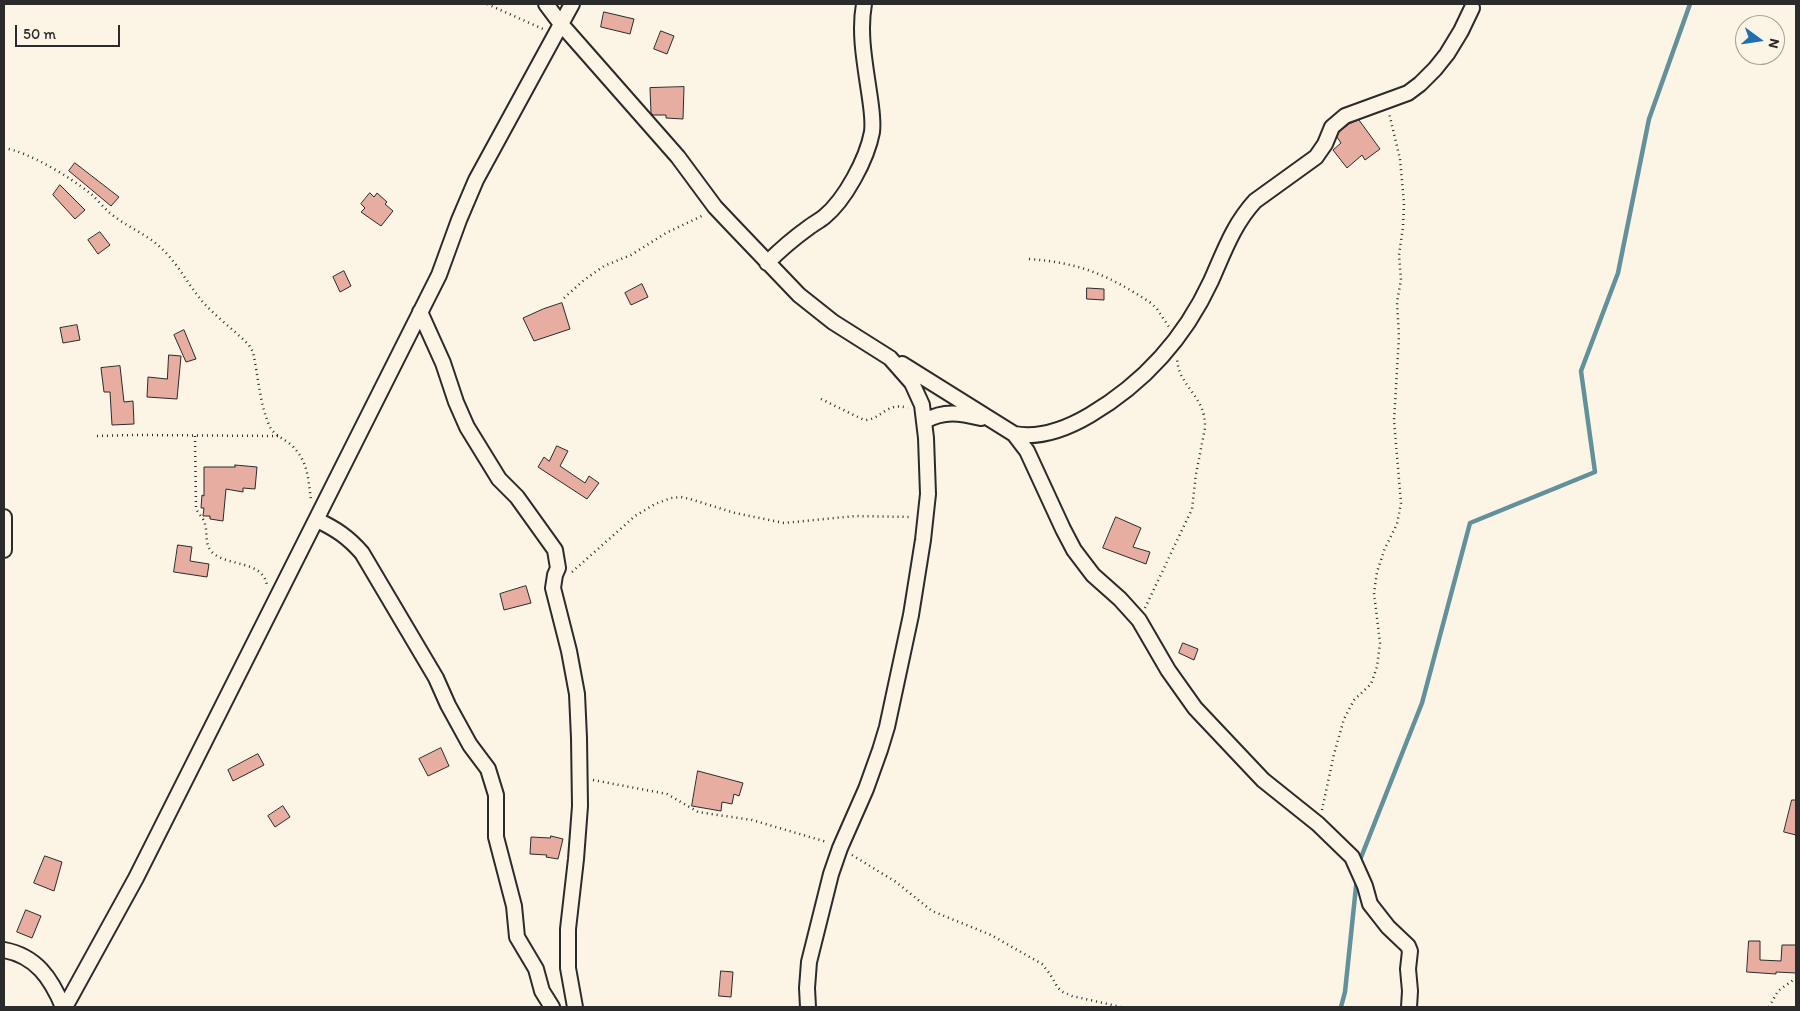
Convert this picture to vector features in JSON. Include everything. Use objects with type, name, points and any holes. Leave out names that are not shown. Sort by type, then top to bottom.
[{"type":"street","points":[[546,4],[558,30],[678,157],[715,207],[799,295],[818,310],[890,358],[991,421],[1014,434],[1027,437],[1062,429],[1084,418],[1140,379],[1176,340],[1210,281],[1235,227],[1255,201],[1316,157],[1325,144],[1332,127],[1345,116],[1408,93],[1435,70],[1461,31],[1472,8]]},
{"type":"street","points":[[64,1007],[136,878],[202,744],[317,520],[439,275],[476,180],[572,4]]},
{"type":"street","points":[[768,262],[835,206],[845,193],[868,146],[872,131],[872,119],[862,21],[864,4]]},
{"type":"street","points":[[420,312],[443,363],[467,427],[499,479],[517,497],[555,550],[558,568],[554,576],[553,588],[569,651],[577,694],[581,778],[578,844],[568,928],[568,968],[575,1007]]},
{"type":"street","points":[[808,1007],[806,988],[809,962],[830,874],[866,789],[887,727],[911,615],[926,518],[928,494],[925,421],[919,396],[912,383],[890,358]]},
{"type":"street","points":[[925,421],[939,414],[952,412],[991,421]]},
{"type":"street","points":[[1014,434],[1027,451],[1074,550],[1093,575],[1120,599],[1139,620],[1168,670],[1205,720],[1263,780],[1318,824],[1352,857],[1363,880],[1370,904],[1388,927],[1408,946],[1410,956],[1408,969],[1409,1007]]},
{"type":"street","points":[[4,517],[4,550]]},
{"type":"street","points":[[317,520],[349,538],[362,553],[436,678],[448,705],[470,745],[488,769],[496,795],[496,837],[514,906],[518,937],[536,969],[542,991],[552,1007]]},
{"type":"street","points":[[4,950],[27,957],[39,968],[64,1007]]},
{"type":"path","points":[[487,4],[558,30]]},
{"type":"path","points":[[1318,824],[1344,719],[1354,700],[1371,684],[1377,667],[1380,643],[1374,593],[1377,572],[1385,548],[1397,524],[1401,503],[1394,421],[1399,336],[1397,302],[1401,280],[1399,255],[1403,227],[1404,196],[1400,159],[1386,102]]},
{"type":"path","points":[[4,148],[16,150],[35,158],[78,185],[91,194],[113,216],[160,246],[184,274],[209,309],[248,345],[253,352],[262,400],[270,426],[278,436],[292,445],[302,456],[307,467],[312,505],[317,520]]},
{"type":"path","points":[[564,298],[594,272],[639,251],[666,233],[697,219],[715,207]]},
{"type":"path","points":[[1029,259],[1067,263],[1100,273],[1151,303],[1166,321],[1176,340],[1179,372],[1204,411],[1205,428],[1196,474],[1192,509],[1139,620]]},
{"type":"path","points":[[821,399],[864,420],[871,419],[894,406],[906,408],[925,421]]},
{"type":"path","points":[[97,436],[278,436]]},
{"type":"path","points":[[194,436],[196,508],[205,525],[208,547],[216,556],[261,573],[266,580],[271,611]]},
{"type":"path","points":[[553,588],[636,516],[655,504],[671,498],[681,497],[758,519],[784,523],[855,516],[926,518]]},
{"type":"path","points":[[581,778],[667,794],[698,812],[752,820],[813,837],[840,848],[896,882],[932,911],[991,935],[1042,964],[1050,974],[1054,984],[1063,992],[1080,998],[1121,1007]]},
{"type":"path","points":[[1768,1007],[1778,991],[1796,978]]},
{"type":"building","points":[[604,12],[634,19],[630,34],[601,27]]},
{"type":"building","points":[[661,31],[674,36],[667,54],[654,49]]},
{"type":"building","points":[[684,87],[683,119],[666,118],[666,115],[653,115],[651,113],[650,88]]},
{"type":"building","points":[[1359,120],[1380,149],[1365,160],[1362,155],[1347,168],[1333,150],[1341,143],[1337,137],[1339,132],[1349,124]]},
{"type":"building","points":[[75,163],[119,197],[111,206],[69,171]]},
{"type":"building","points":[[60,185],[85,210],[75,219],[53,195]]},
{"type":"building","points":[[370,193],[374,197],[377,193],[393,211],[381,226],[361,212],[365,208],[361,204]]},
{"type":"building","points":[[100,232],[110,245],[98,254],[88,240]]},
{"type":"building","points":[[344,271],[351,286],[340,292],[333,277]]},
{"type":"building","points":[[642,284],[648,297],[631,305],[625,293]]},
{"type":"building","points":[[1087,288],[1104,289],[1104,300],[1087,299]]},
{"type":"building","points":[[562,303],[570,329],[534,341],[523,318]]},
{"type":"building","points":[[77,325],[80,340],[63,343],[60,328]]},
{"type":"building","points":[[184,330],[196,359],[186,362],[174,335]]},
{"type":"building","points":[[169,355],[181,356],[177,399],[147,397],[148,377],[167,379]]},
{"type":"building","points":[[120,366],[124,402],[133,401],[134,424],[112,425],[110,392],[104,392],[101,368]]},
{"type":"building","points":[[557,446],[568,451],[560,466],[585,483],[589,476],[599,483],[587,499],[538,467],[544,457],[549,461]]},
{"type":"building","points":[[235,465],[257,467],[255,489],[243,488],[243,492],[226,489],[223,521],[210,519],[210,516],[203,516],[204,508],[201,508],[202,495],[204,496],[204,467],[235,467]]},
{"type":"building","points":[[1116,517],[1141,528],[1133,547],[1150,552],[1146,564],[1103,548]]},
{"type":"building","points":[[178,545],[192,547],[190,561],[209,564],[207,577],[174,572]]},
{"type":"building","points":[[526,586],[531,603],[504,610],[500,594]]},
{"type":"building","points":[[1183,643],[1198,649],[1194,660],[1179,653]]},
{"type":"building","points":[[441,748],[449,766],[428,776],[419,759]]},
{"type":"building","points":[[258,754],[264,765],[233,781],[228,770]]},
{"type":"building","points":[[698,771],[743,783],[739,796],[734,794],[732,804],[722,802],[721,811],[692,806]]},
{"type":"building","points":[[1792,800],[1796,800],[1796,835],[1784,832]]},
{"type":"building","points":[[283,806],[290,817],[275,827],[268,816]]},
{"type":"building","points":[[551,836],[563,839],[558,859],[546,857],[547,855],[530,854],[531,837],[550,838]]},
{"type":"building","points":[[45,856],[62,862],[54,891],[34,883]]},
{"type":"building","points":[[26,910],[41,916],[32,938],[17,932]]},
{"type":"building","points":[[1749,941],[1760,941],[1760,960],[1781,961],[1782,945],[1796,945],[1796,973],[1747,972]]},
{"type":"building","points":[[721,971],[733,972],[731,997],[719,996]]},
{"type":"waterway","points":[[1358,865],[1422,703],[1470,523],[1595,472],[1581,371],[1618,273],[1649,119],[1690,4]]},
{"type":"waterway","points":[[1341,1007],[1345,992],[1357,877]]}]
